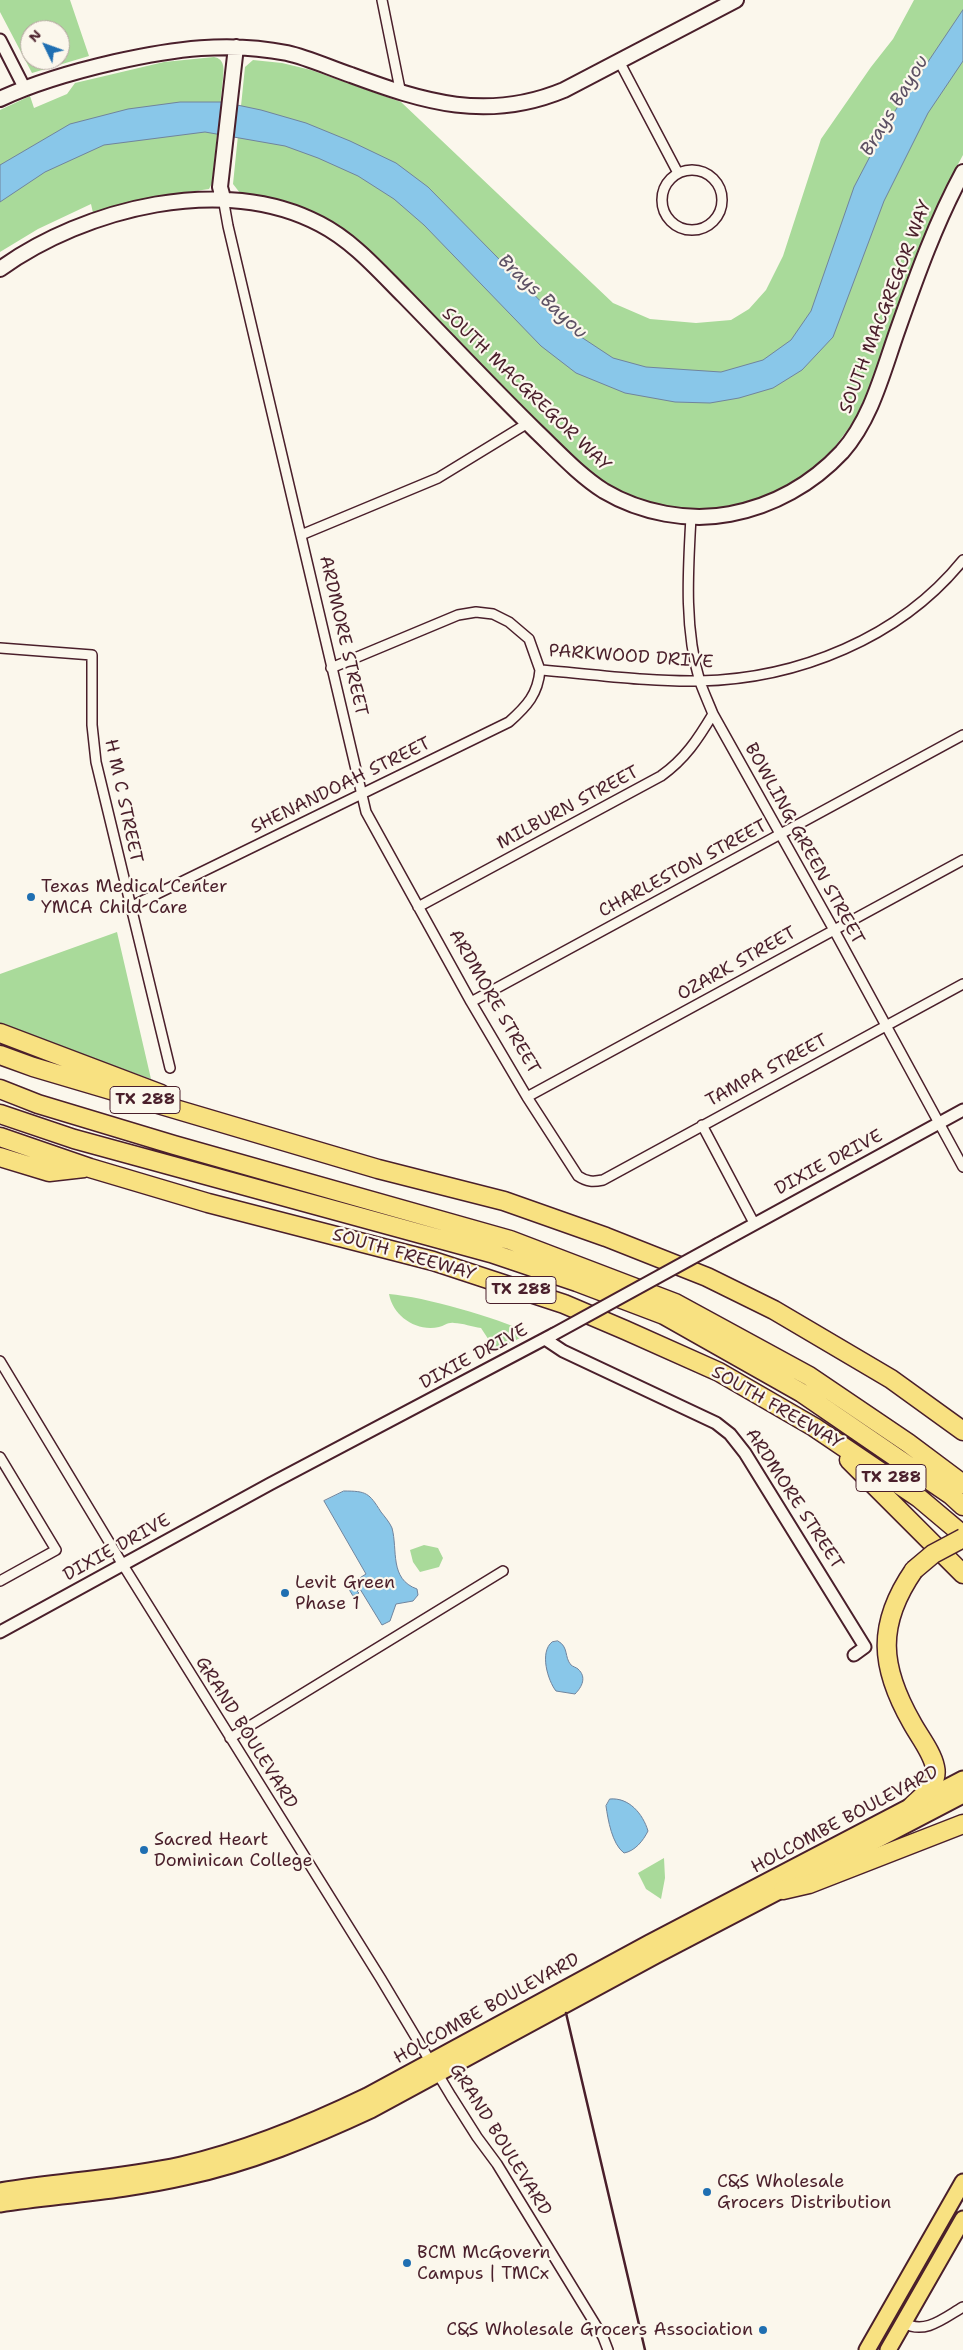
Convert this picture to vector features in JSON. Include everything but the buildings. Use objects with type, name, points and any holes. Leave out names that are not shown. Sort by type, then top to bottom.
[{"type":"highway","points":[[0,1033],[290,1142]]},
{"type":"highway","name":"TX 288","points":[[0,1055],[33,1067],[378,1169],[504,1201],[606,1237],[707,1277],[774,1310],[891,1379],[963,1431]]},
{"type":"highway","points":[[0,1089],[38,1104],[174,1145],[510,1240],[675,1303],[809,1376],[908,1443],[963,1484]]},
{"type":"highway","points":[[0,1114],[74,1139],[491,1253],[577,1282],[664,1315],[802,1393],[951,1495],[963,1506]]},
{"type":"highway","name":"SOUTH FREEWAY","points":[[0,1137],[90,1168],[208,1203],[433,1261],[564,1304],[719,1372],[814,1427],[919,1498],[963,1536]]},
{"type":"highway","points":[[0,1156],[49,1172],[90,1168]]},
{"type":"highway","points":[[891,1379],[963,1420]]},
{"type":"highway","points":[[814,1427],[890,1499],[963,1574]]},
{"type":"highway","points":[[911,1807],[932,1787],[935,1766],[898,1699],[888,1668],[885,1647],[896,1598],[914,1570],[933,1554],[963,1536]]},
{"type":"highway","points":[[783,1890],[809,1884],[963,1824]]},
{"type":"main road","points":[[0,100],[72,72],[160,52],[183,48],[236,47],[287,53],[401,94],[433,102],[464,106],[507,105],[549,96],[619,62],[736,0]]},
{"type":"main road","name":"ARDMORE STREET","points":[[223,198],[220,186],[234,80],[236,47]]},
{"type":"main road","name":"SOUTH MACGREGOR WAY","points":[[0,268],[55,235],[95,220],[162,204],[223,198],[261,202],[291,211],[319,223],[352,245],[528,423],[586,478],[607,492],[639,506],[665,514],[715,517],[747,511],[776,500],[802,486],[822,472],[843,451],[857,432],[872,405],[923,258],[949,198],[963,172]]},
{"type":"main road","name":"HOLCOMBE BOULEVARD","points":[[0,2204],[122,2189],[185,2177],[242,2162],[332,2129],[371,2110],[434,2067],[654,1940],[963,1779]]},
{"type":"main road","name":"HOLCOMBE BOULEVARD","points":[[0,2191],[124,2175],[182,2164],[239,2149],[328,2115],[434,2067],[655,1956],[963,1796]]},
{"type":"main road","points":[[867,2350],[963,2182]]},
{"type":"main road","points":[[877,2332],[891,2346],[963,2219]]},
{"type":"main road","points":[[929,2241],[945,2250]]},
{"type":"street","points":[[382,0],[401,94]]},
{"type":"street","points":[[0,40],[25,89]]},
{"type":"street","points":[[619,62],[678,173]]},
{"type":"street","points":[[697,170],[714,178],[719,186],[722,195],[719,214],[706,227],[697,230],[678,227],[665,214],[662,196],[665,186],[678,173],[697,170]]},
{"type":"street","name":"ARDMORE STREET","points":[[223,198],[331,668],[362,794],[374,828],[527,1097],[574,1170],[585,1180]]},
{"type":"street","points":[[300,535],[438,478],[528,423]]},
{"type":"street","name":"BOWLING GREEN STREET","points":[[692,517],[688,593],[700,681],[713,714],[834,930],[963,1167]]},
{"type":"street","name":"PARKWOOD DRIVE","points":[[331,668],[458,615],[476,612],[493,614],[509,622],[529,639],[540,670],[700,681],[747,677],[818,660],[851,646],[894,622],[926,598],[963,560]]},
{"type":"street","name":"H M C STREET","points":[[0,648],[92,655],[92,726],[96,762],[170,1068]]},
{"type":"street","name":"SHENANDOAH STREET","points":[[130,907],[509,722],[528,704],[539,686],[540,670]]},
{"type":"street","name":"MILBURN STREET","points":[[418,907],[661,776],[678,764],[691,750],[713,714]]},
{"type":"street","name":"CHARLESTON STREET","points":[[472,1002],[963,735]]},
{"type":"street","name":"OZARK STREET","points":[[527,1097],[963,860]]},
{"type":"street","name":"TAMPA STREET","points":[[585,1180],[593,1182],[603,1180],[963,984]]},
{"type":"street","name":"DIXIE DRIVE","points":[[0,1632],[375,1428],[550,1337],[754,1223],[963,1110]]},
{"type":"street","points":[[702,1125],[754,1223]]},
{"type":"street","name":"ARDMORE STREET","points":[[550,1337],[563,1351],[696,1412],[721,1426],[730,1434],[745,1453],[865,1647],[854,1655]]},
{"type":"street","name":"GRAND BOULEVARD","points":[[0,1361],[230,1738],[477,2137],[497,2164],[603,2337],[608,2350]]},
{"type":"street","points":[[0,1457],[56,1550],[0,1581]]},
{"type":"street","points":[[230,1738],[503,1571]]},
{"type":"street","points":[[904,2323],[912,2327],[925,2328],[963,2307]]},
{"type":"green space","points":[[0,0],[70,0],[89,56],[70,62],[70,20],[20,20],[20,50],[0,12]]},
{"type":"green space","points":[[914,0],[963,0],[963,155],[943,192],[920,246],[870,386],[854,421],[834,448],[803,477],[781,490],[754,502],[719,510],[662,507],[627,496],[600,481],[580,465],[381,261],[351,234],[321,217],[290,204],[240,193],[233,184],[245,67],[253,60],[282,63],[311,70],[401,102],[613,303],[650,319],[696,323],[731,320],[749,309],[766,290],[783,256],[821,139],[893,39]]},
{"type":"green space","points":[[214,57],[222,62],[224,71],[212,183],[209,189],[161,196],[93,213],[91,204],[38,229],[0,252],[0,110],[30,96],[34,108],[67,94],[75,83],[164,62]]},
{"type":"green space","points":[[30,70],[42,70],[32,73]]},
{"type":"green space","points":[[117,932],[151,1079],[0,1025],[0,974]]},
{"type":"green space","points":[[389,1294],[421,1299],[460,1309],[529,1333],[496,1351],[481,1328],[452,1323],[430,1328],[414,1325],[395,1309]]},
{"type":"green space","points":[[424,1545],[438,1548],[443,1558],[439,1567],[420,1572],[413,1562],[410,1550]]},
{"type":"green space","points":[[664,1858],[665,1878],[661,1899],[646,1889],[638,1873]]},
{"type":"water","points":[[963,10],[963,61],[928,113],[884,201],[833,337],[802,370],[773,388],[739,398],[710,403],[675,402],[625,393],[576,373],[541,346],[424,225],[394,199],[358,176],[285,146],[205,132],[104,145],[45,172],[0,202],[0,165],[70,124],[128,109],[180,102],[223,102],[261,110],[306,123],[396,163],[428,187],[566,327],[613,358],[646,367],[721,372],[763,360],[791,340],[811,311],[854,187],[889,120]]},
{"type":"water","points":[[344,1491],[367,1494],[389,1522],[394,1537],[398,1571],[408,1584],[417,1589],[418,1595],[413,1601],[396,1604],[390,1621],[382,1625],[360,1589],[357,1591],[359,1593],[353,1596],[347,1586],[366,1574],[324,1501]]},
{"type":"water","points":[[558,1641],[564,1646],[571,1665],[578,1669],[582,1675],[583,1679],[580,1688],[575,1694],[556,1691],[550,1681],[545,1659],[546,1652],[552,1642]]},
{"type":"water","points":[[610,1799],[617,1799],[629,1804],[639,1813],[646,1825],[648,1831],[644,1838],[628,1852],[624,1853],[620,1849],[611,1831],[606,1806]]},
{"type":"railway","points":[[566,2013],[645,2350]]},
{"type":"place","name":"Texas Medical Center YMCA Child Care","points":[[31,897]]},
{"type":"place","name":"Levit Green Phase 1","points":[[285,1593]]},
{"type":"place","name":"Sacred Heart Dominican College","points":[[144,1850]]},
{"type":"place","name":"C&S Wholesale Grocers Distribution","points":[[707,2192]]},
{"type":"place","name":"BCM McGovern Campus | TMCx","points":[[407,2263]]},
{"type":"place","name":"C&S Wholesale Grocers Association","points":[[763,2330]]},
{"type":"water label","name":"Brays Bayou","points":[[895,106]]},
{"type":"water label","name":"Brays Bayou","points":[[542,297]]}]
